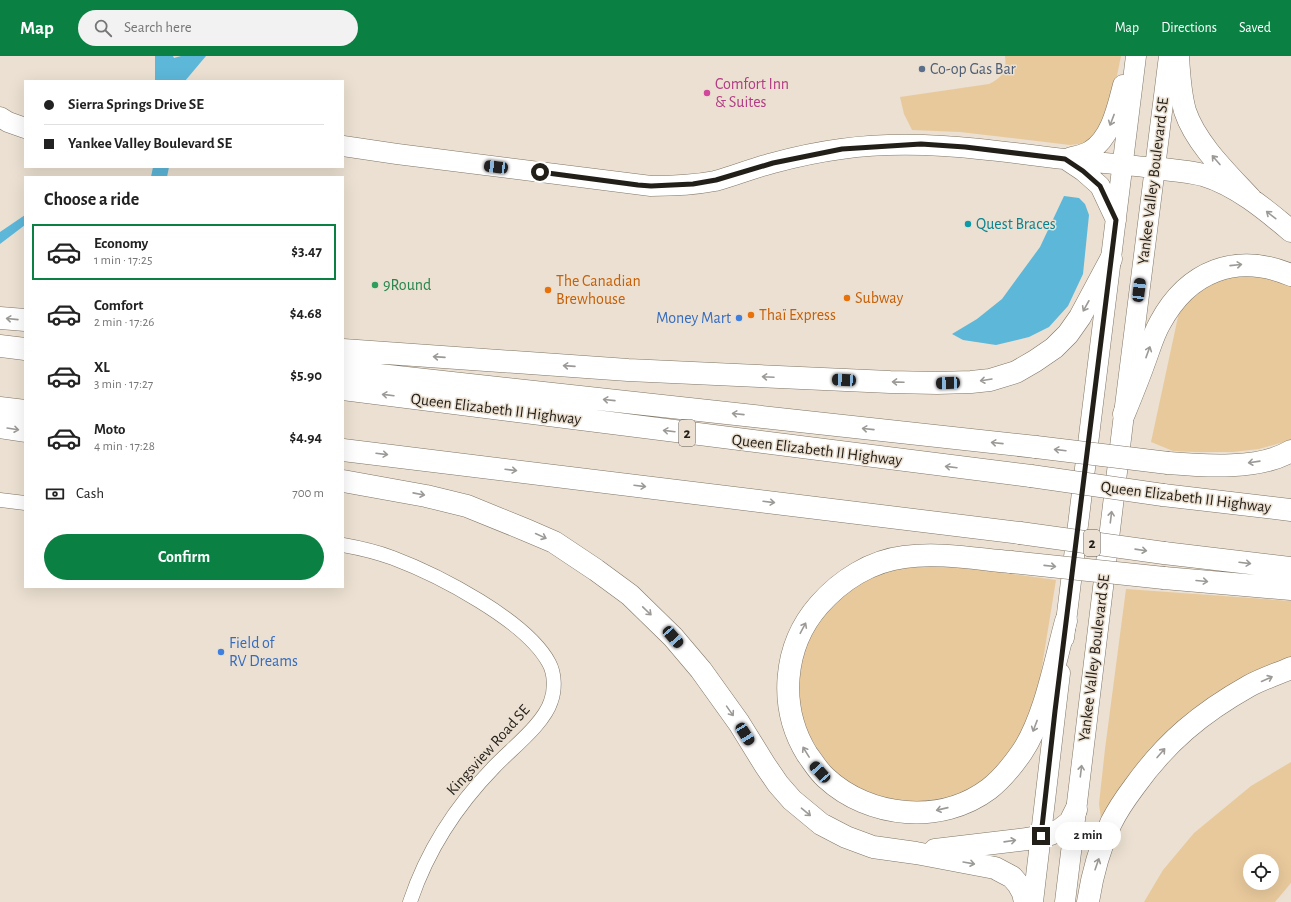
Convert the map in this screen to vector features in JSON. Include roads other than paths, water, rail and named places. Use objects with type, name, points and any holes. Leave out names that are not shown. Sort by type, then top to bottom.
[{"type":"highway","points":[[1178,56],[1181,92],[1186,112],[1197,135],[1208,151],[1251,199]]},
{"type":"highway","points":[[1154,168],[1203,175],[1228,186],[1251,199],[1291,231]]},
{"type":"highway","points":[[344,350],[628,370],[937,384],[990,380],[1016,372],[1035,361],[1054,348],[1068,334],[1080,317],[1111,259]]},
{"type":"highway","points":[[1124,414],[1159,324],[1172,304],[1196,281],[1214,271],[1228,266],[1243,265],[1267,267],[1291,275]]},
{"type":"highway","points":[[0,318],[24,320]]},
{"type":"highway","points":[[0,333],[24,336]]},
{"type":"highway","points":[[0,346],[24,349]]},
{"type":"highway","points":[[344,371],[1036,447],[1168,463],[1207,466],[1242,464],[1267,460],[1291,451]]},
{"type":"highway","name":"Queen Elizabeth II Highway","points":[[344,389],[1031,476],[1163,495],[1291,510]]},
{"type":"highway","points":[[0,408],[24,411]]},
{"type":"highway","points":[[0,427],[24,431]]},
{"type":"highway","name":"2","points":[[344,450],[1020,533],[1164,554],[1291,568]]},
{"type":"highway","points":[[344,481],[426,496],[466,506],[554,542],[630,595],[678,643],[701,670],[739,723],[765,765],[792,800],[821,824],[846,838],[873,847],[995,868],[1012,877],[1023,893],[1025,902]]},
{"type":"highway","points":[[1066,622],[1048,688],[1032,735],[1010,767],[988,789],[976,797],[955,806],[920,812],[900,812],[880,808],[864,803],[844,792],[826,778],[815,766],[802,746],[789,708],[787,686],[789,666],[795,644],[803,626],[814,610],[829,593],[862,570],[880,562],[896,558],[924,555],[1291,589]]},
{"type":"highway","points":[[1088,902],[1094,871],[1113,819],[1125,799],[1159,755],[1197,719],[1219,704],[1250,686],[1291,668]]},
{"type":"highway","points":[[916,854],[1041,836],[1061,829],[1070,822],[1076,810]]},
{"type":"main road","points":[[1065,159],[1089,152],[1099,144],[1107,132],[1114,116],[1131,56]]},
{"type":"main road","name":"Yankee Valley Boulevard SE","points":[[1033,902],[1136,56]]},
{"type":"main road","name":"Yankee Valley Boulevard SE","points":[[1065,902],[1154,168],[1169,56]]},
{"type":"main road","points":[[0,117],[8,122],[24,128]]},
{"type":"main road","points":[[344,146],[651,186],[693,184],[716,180],[773,163],[842,149],[921,144],[965,147],[1154,168]]},
{"type":"main road","points":[[1065,159],[1083,171],[1100,186],[1116,220]]},
{"type":"street","points":[[0,500],[24,503]]},
{"type":"street","name":"Kingsview Road SE","points":[[344,545],[377,553],[420,570],[452,586],[500,614],[525,634],[542,652],[550,665],[553,678],[554,689],[552,701],[546,712],[527,735],[490,771],[454,814],[441,834],[422,871],[410,902]]},
{"type":"water","points":[[155,56],[173,56],[174,58],[181,56],[206,56],[186,80],[155,80]]},
{"type":"water","points":[[153,168],[169,168],[167,176],[151,176]]},
{"type":"water","points":[[1064,196],[1079,198],[1085,204],[1089,215],[1083,274],[1068,306],[1049,327],[1029,337],[996,345],[963,340],[952,334],[977,319],[1002,299],[1040,247]]},
{"type":"water","points":[[24,216],[24,226],[0,244],[0,232]]},
{"type":"place","name":"Co-op Gas Bar","points":[[922,69]]},
{"type":"place","name":"Comfort Inn & Suites","points":[[707,93]]},
{"type":"place","name":"Quest Braces","points":[[968,224]]},
{"type":"place","name":"9Round","points":[[375,285]]},
{"type":"place","name":"The Canadian Brewhouse","points":[[548,290]]},
{"type":"place","name":"Subway","points":[[847,298]]},
{"type":"place","name":"Thaï Express","points":[[751,315]]},
{"type":"place","name":"Money Mart","points":[[739,318]]},
{"type":"place","name":"Field of RV Dreams","points":[[221,652]]}]
